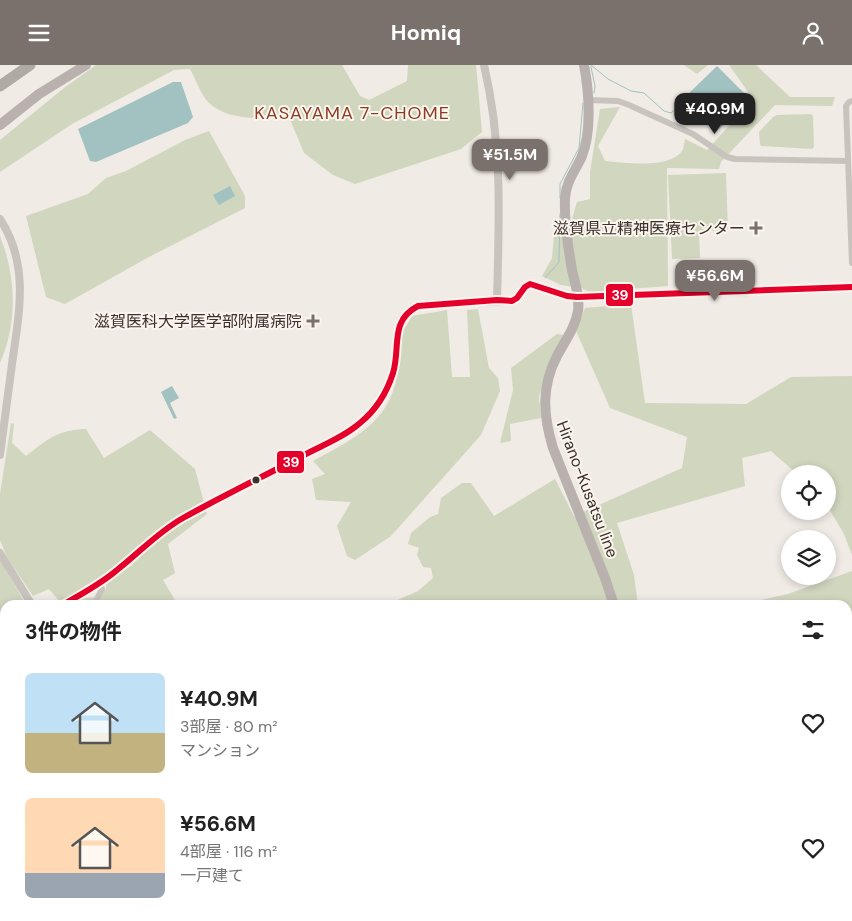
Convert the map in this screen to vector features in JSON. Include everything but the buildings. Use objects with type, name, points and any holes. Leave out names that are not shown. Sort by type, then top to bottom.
[{"type":"highway","points":[[0,81],[19,65]]},
{"type":"highway","points":[[0,86],[30,65]]},
{"type":"main road","points":[[0,116],[43,84],[73,65]]},
{"type":"main road","points":[[0,125],[39,94],[86,65]]},
{"type":"main road","name":"Hirano-Kusatsu line","points":[[584,65],[588,100],[585,143],[582,156],[568,180],[565,198],[568,245],[578,308],[576,322],[549,375],[544,407],[553,448],[606,578],[613,600]]},
{"type":"street","points":[[484,65],[497,144],[500,229],[497,300]]},
{"type":"street","points":[[588,100],[618,101],[629,105],[693,134],[734,159],[848,161]]},
{"type":"street","points":[[852,101],[846,106],[852,263]]},
{"type":"street","points":[[0,219],[16,255],[21,299],[0,455]]},
{"type":"street","points":[[71,600],[100,583],[150,541],[181,519],[339,437],[360,423],[374,410],[388,387],[396,359],[398,326],[402,318],[409,311],[418,306],[497,300],[512,301],[530,283],[577,297],[852,287]]},
{"type":"street","points":[[0,553],[29,600]]},
{"type":"street","points":[[96,600],[102,589],[100,583]]},
{"type":"green space","points":[[96,65],[342,65],[360,96],[369,100],[407,81],[408,65],[476,65],[482,132],[461,149],[355,184],[333,175],[304,153],[289,117],[237,116],[217,109],[206,100],[190,69],[174,70],[72,124],[0,172],[0,140],[64,88]]},
{"type":"green space","points":[[684,65],[708,65],[697,74]]},
{"type":"green space","points":[[729,65],[756,65],[790,97],[835,97],[832,106],[775,105],[721,162],[719,169],[667,168],[668,286],[590,292],[581,288],[561,285],[542,276],[552,258],[555,223],[571,222],[577,202],[590,199],[590,172],[600,109],[620,107],[598,146],[605,161],[657,163],[676,157],[682,151],[685,139],[707,150],[753,99]]},
{"type":"green space","points":[[811,114],[813,116],[814,147],[812,149],[761,146],[759,132],[773,117],[777,115]]},
{"type":"green space","points":[[209,131],[245,196],[245,208],[147,258],[65,304],[46,297],[26,216],[88,194],[106,178],[126,171],[185,140]]},
{"type":"green space","points":[[726,173],[728,230],[699,231],[700,258],[672,259],[668,175]]},
{"type":"green space","points":[[0,236],[9,267],[13,299],[10,331],[0,363]]},
{"type":"green space","points":[[631,304],[645,403],[746,404],[791,377],[852,376],[852,555],[844,534],[836,520],[836,465],[787,465],[771,451],[742,458],[745,486],[617,523],[634,575],[637,600],[397,600],[418,591],[433,578],[431,568],[423,567],[417,555],[419,548],[408,544],[411,533],[430,517],[438,514],[441,498],[462,483],[471,483],[494,516],[555,479],[574,516],[682,468],[687,437],[610,408],[576,331],[585,308]]},
{"type":"green space","points":[[478,309],[489,368],[498,378],[500,391],[481,435],[391,536],[355,560],[347,556],[337,526],[351,502],[316,500],[312,479],[325,474],[313,461],[367,428],[386,406],[393,392],[397,375],[400,338],[412,316],[447,310],[452,377],[470,377],[467,310]]},
{"type":"green space","points":[[557,334],[564,335],[546,373],[539,397],[541,418],[510,424],[511,441],[500,443],[513,390],[511,368]]},
{"type":"green space","points":[[11,423],[14,424],[12,443],[26,456],[53,436],[67,431],[86,429],[104,458],[150,430],[195,469],[204,503],[116,567],[63,600],[58,600],[49,589],[33,596],[7,557],[0,540],[0,494]]},
{"type":"green space","points":[[206,511],[207,514],[168,544],[175,573],[163,580],[175,600],[80,600],[91,597],[99,598],[106,588],[106,583],[132,565],[153,543],[178,526]]},
{"type":"green space","points":[[0,559],[23,600],[0,600]]},
{"type":"green space","points":[[852,571],[852,600],[761,600],[788,594],[813,585],[836,585],[836,577]]},
{"type":"water","points":[[717,66],[750,99],[717,131],[684,98]]},
{"type":"water","points":[[173,82],[181,82],[193,117],[188,123],[96,162],[90,161],[78,129]]},
{"type":"water","points":[[230,186],[235,196],[219,205],[213,195]]},
{"type":"water","points":[[172,386],[179,398],[170,403],[177,418],[174,419],[161,392]]},
{"type":"waterway","points":[[591,65],[608,79],[631,91],[644,93],[664,111],[671,113],[686,100]]},
{"type":"waterway","points":[[591,67],[595,86],[594,93]]},
{"type":"waterway","points":[[560,198],[560,184],[579,148],[583,103]]},
{"type":"waterway","points":[[545,278],[559,262],[560,214]]},
{"type":"transit line","name":"39","points":[[71,600],[111,575],[157,536],[183,518],[333,441],[366,418],[388,387],[395,363],[399,327],[409,312],[418,306],[497,300],[512,301],[530,284],[567,296],[577,297],[852,287]]},
{"type":"place","name":"滋賀県立精神医療センター","points":[[756,228]]},
{"type":"place","name":"滋賀医科大学医学部附属病院","points":[[313,321]]},
{"type":"district","name":"KASAYAMA 7-CHOME","points":[[352,113]]}]
